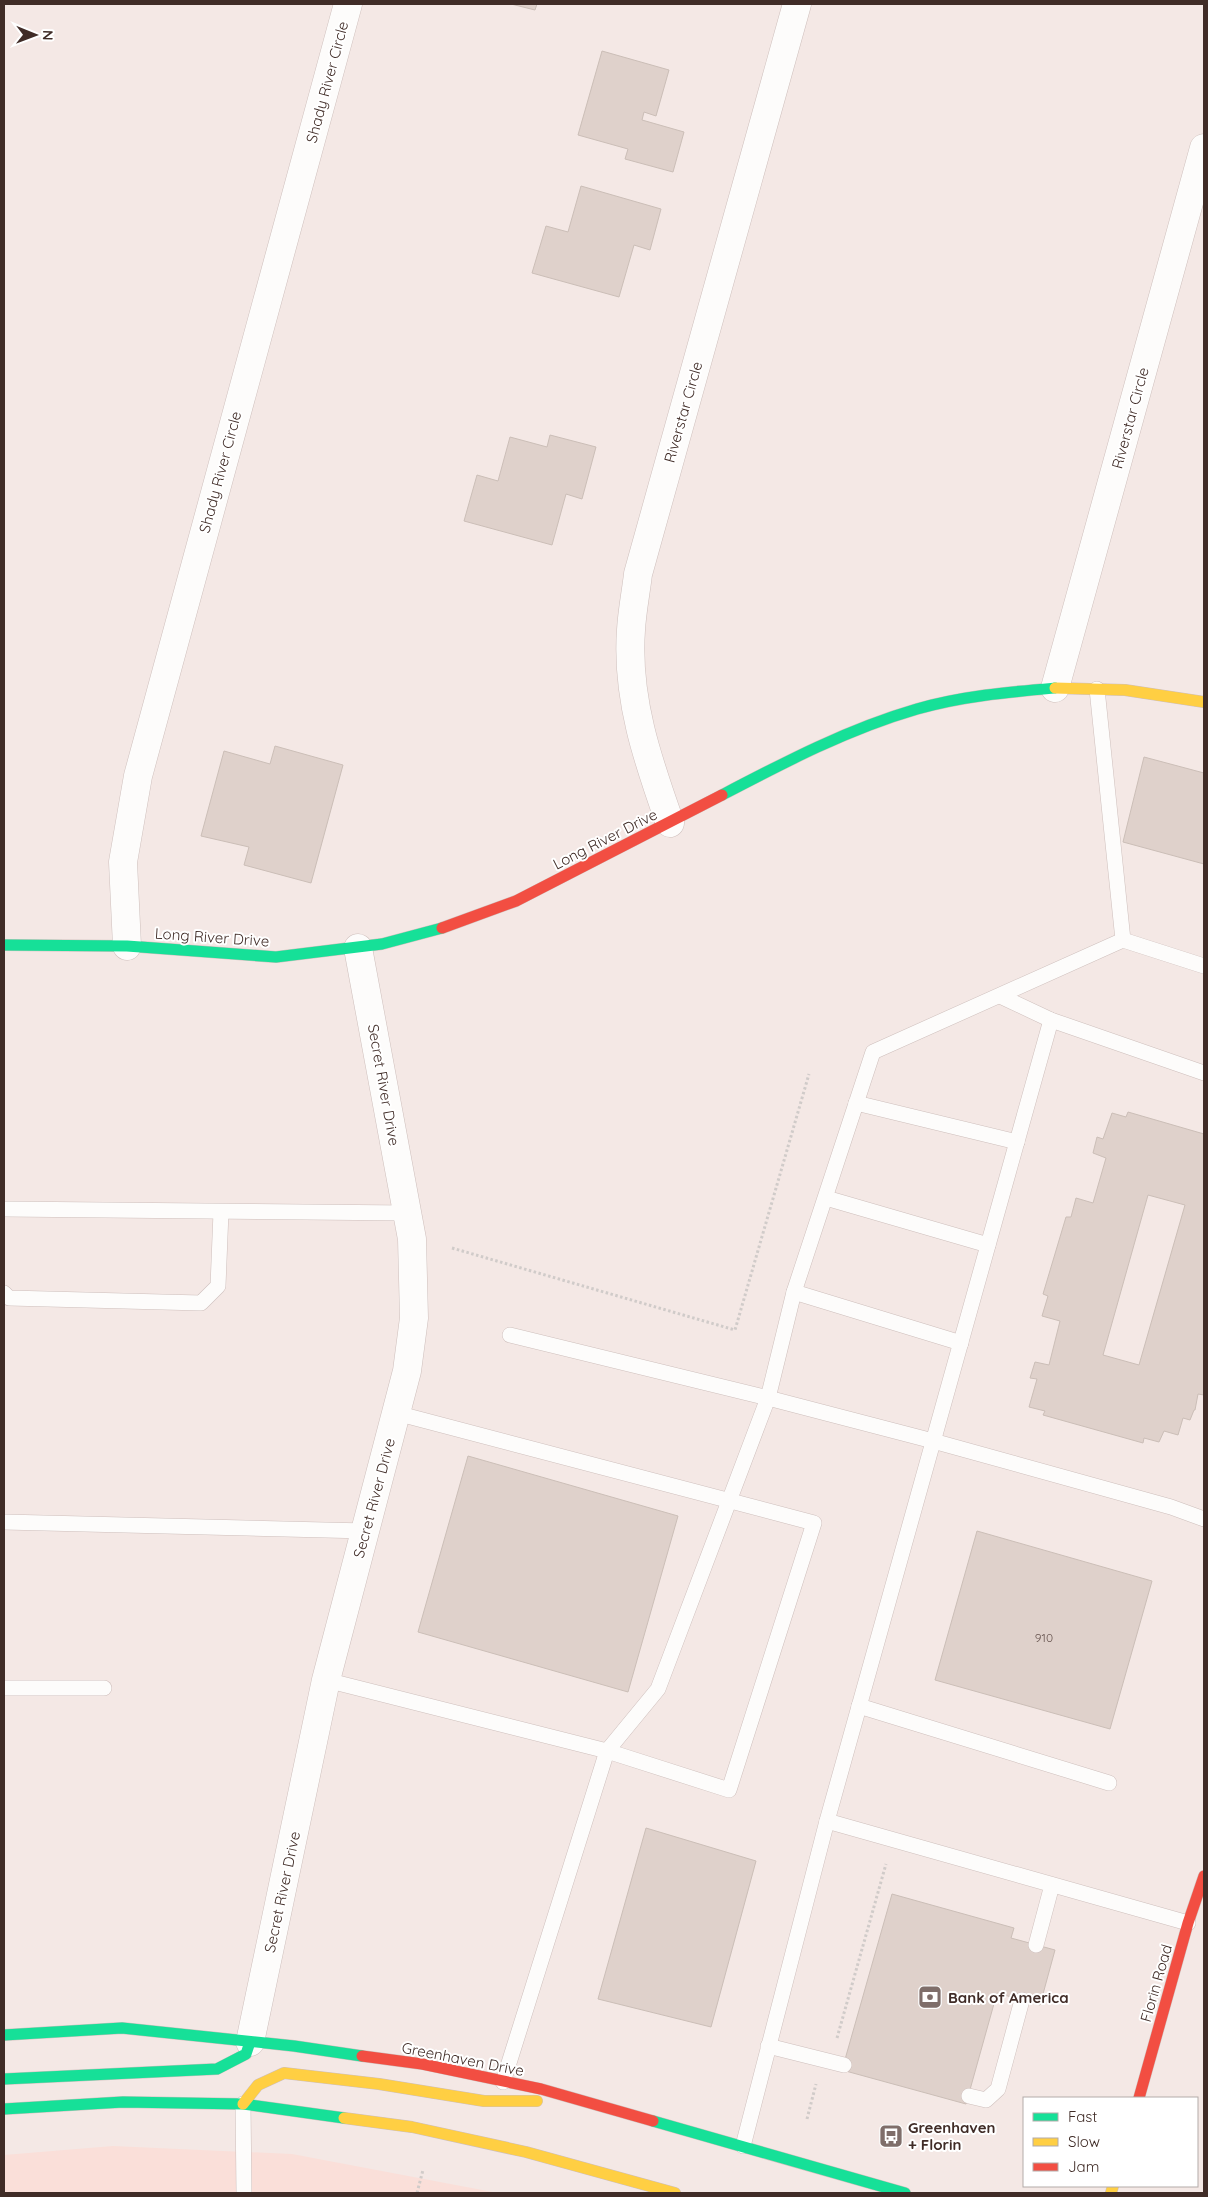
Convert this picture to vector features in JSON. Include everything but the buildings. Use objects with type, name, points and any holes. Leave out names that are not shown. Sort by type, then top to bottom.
[{"type":"street","name":"Shady River Circle","points":[[127,946],[123,862],[138,776],[348,4]]},
{"type":"street","name":"Riverstar Circle","points":[[670,823],[647,758],[637,720],[631,663],[631,631],[638,574],[797,4]]},
{"type":"street","name":"Riverstar Circle","points":[[1055,688],[1204,148]]},
{"type":"street","name":"Long River Drive","points":[[4,945],[127,946],[276,957],[358,948],[450,926],[516,901],[670,823],[796,756],[858,728],[918,709],[989,694],[1055,688],[1126,690],[1204,702]]},
{"type":"street","name":"Secret River Drive","points":[[250,2042],[326,1680],[407,1371],[414,1318],[412,1239],[358,948]]},
{"type":"street","name":"Florin Road","points":[[1139,2097],[1188,1924],[1204,1876]]},
{"type":"street","name":"Greenhaven Drive","points":[[4,2035],[122,2028],[422,2064],[541,2090],[904,2193]]},
{"type":"street","points":[[4,2079],[217,2069],[246,2054],[250,2042]]},
{"type":"street","points":[[243,2104],[258,2086],[284,2073],[379,2084],[484,2101],[581,2101]]},
{"type":"street","points":[[4,2109],[123,2102],[243,2104],[412,2127],[526,2152],[675,2193]]},
{"type":"lane","points":[[1097,689],[1124,940]]},
{"type":"lane","points":[[503,2082],[607,1751],[658,1689],[768,1398],[794,1292],[873,1052],[1124,940],[1204,966]]},
{"type":"lane","points":[[1000,996],[1051,1020],[1204,1073]]},
{"type":"lane","points":[[743,2146],[827,1821],[1051,1020]]},
{"type":"lane","points":[[856,1103],[1017,1142]]},
{"type":"lane","points":[[826,1198],[988,1245]]},
{"type":"lane","points":[[4,1209],[407,1213]]},
{"type":"lane","points":[[4,1293],[8,1298],[202,1303],[218,1286],[221,1212]]},
{"type":"lane","points":[[794,1292],[961,1343]]},
{"type":"lane","points":[[510,1335],[768,1398],[933,1441],[1162,1505],[1204,1519]]},
{"type":"lane","points":[[326,1680],[607,1751],[729,1790],[814,1523],[396,1413]]},
{"type":"lane","points":[[4,1522],[366,1531]]},
{"type":"lane","points":[[4,1688],[104,1688]]},
{"type":"lane","points":[[859,1706],[1109,1783]]},
{"type":"lane","points":[[827,1821],[1188,1924]]},
{"type":"lane","points":[[1036,1945],[1052,1885]]},
{"type":"lane","points":[[968,2096],[986,2100],[998,2089],[1022,2000]]},
{"type":"lane","points":[[768,2046],[844,2065]]},
{"type":"lane","points":[[243,2104],[244,2193]]},
{"type":"path","points":[[452,1248],[735,1330],[809,1074]]},
{"type":"path","points":[[807,2119],[817,2078],[833,2053],[888,1856]]},
{"type":"path","points":[[417,2193],[423,2170]]},
{"type":"shaded area","points":[[113,2146],[292,2154],[498,2193],[4,2193],[4,2155]]},
{"type":"traffic: fast","points":[[722,795],[817,747],[891,717],[917,709],[968,698],[1055,688]]},
{"type":"traffic: fast","points":[[4,945],[127,946],[276,957],[382,944],[442,928]]},
{"type":"traffic: fast","points":[[4,2035],[122,2028],[294,2046],[362,2056]]},
{"type":"traffic: fast","points":[[4,2079],[217,2069],[246,2054],[250,2042]]},
{"type":"traffic: fast","points":[[4,2109],[123,2102],[243,2104],[344,2118]]},
{"type":"traffic: fast","points":[[653,2121],[905,2193]]},
{"type":"traffic: slow","points":[[1055,688],[1125,690],[1204,702]]},
{"type":"traffic: slow","points":[[243,2104],[258,2085],[284,2073],[379,2084],[484,2101],[537,2101]]},
{"type":"traffic: slow","points":[[344,2118],[412,2127],[526,2152],[675,2193]]},
{"type":"traffic: slow","points":[[1111,2193],[1113,2187]]},
{"type":"traffic: jam","points":[[442,928],[516,901],[722,795]]},
{"type":"traffic: jam","points":[[1139,2097],[1188,1923],[1204,1876]]},
{"type":"traffic: jam","points":[[362,2056],[422,2064],[541,2089],[653,2121]]},
{"type":"place","name":"Bank of America","points":[[930,1997]]},
{"type":"place","name":"Greenhaven + Florin","points":[[891,2136]]}]
